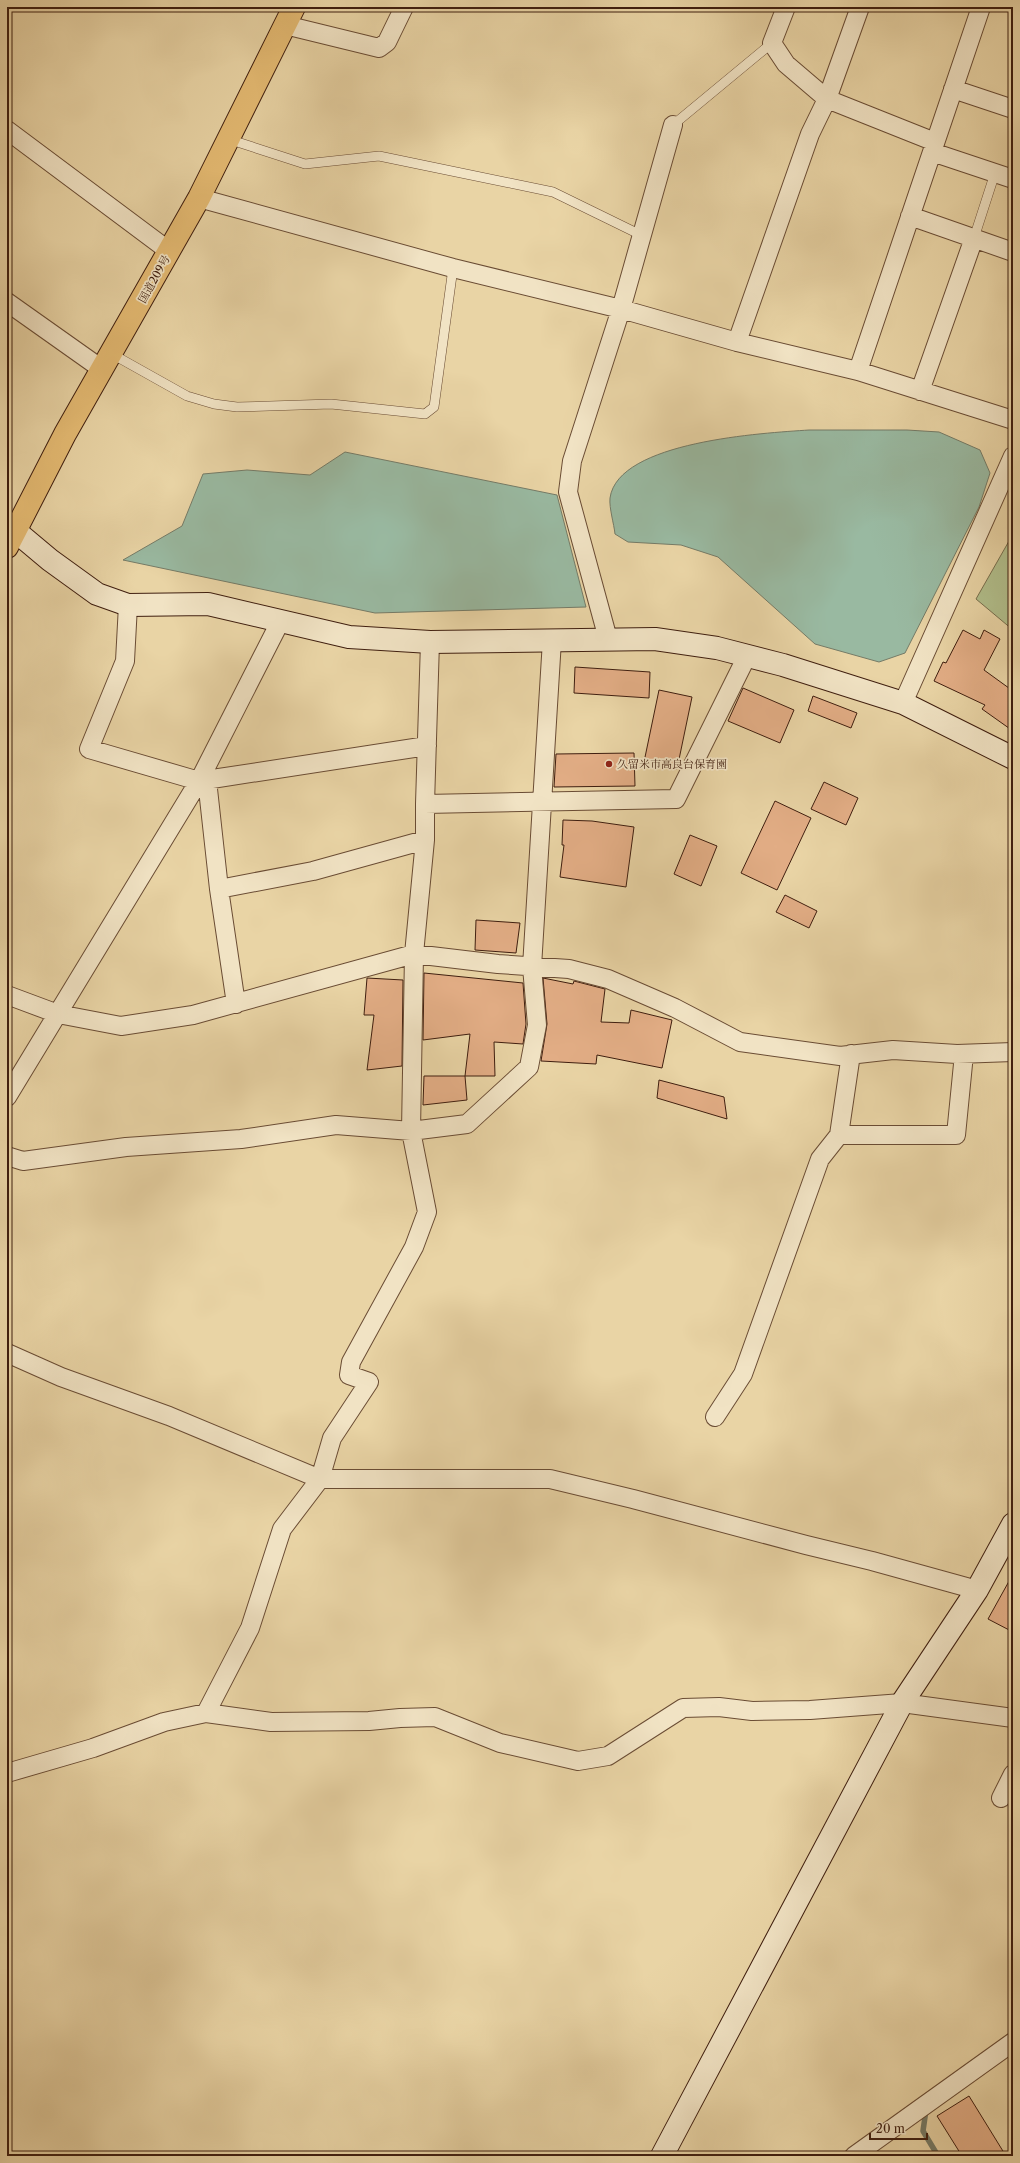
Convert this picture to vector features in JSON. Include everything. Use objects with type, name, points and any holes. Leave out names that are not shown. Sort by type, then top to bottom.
[{"type":"highway","name":"国道209号","points":[[10,534],[199,198],[289,16]]},
{"type":"street","points":[[289,16],[379,48],[387,42],[404,7]]},
{"type":"street","points":[[786,7],[772,43],[786,64],[827,99],[933,147],[1013,179]]},
{"type":"street","points":[[737,342],[810,134],[827,99],[860,7]]},
{"type":"street","points":[[858,371],[980,7]]},
{"type":"street","points":[[953,89],[1013,109]]},
{"type":"street","points":[[608,639],[568,492],[572,461],[643,236],[673,125]]},
{"type":"street","points":[[7,130],[169,251]]},
{"type":"street","points":[[199,198],[453,268],[621,309],[737,342],[858,371],[1013,420]]},
{"type":"street","points":[[910,216],[1013,252]]},
{"type":"street","points":[[920,390],[974,238]]},
{"type":"street","points":[[7,302],[107,362]]},
{"type":"street","points":[[903,703],[1013,456]]},
{"type":"street","points":[[10,534],[50,560],[97,594],[128,605],[208,604],[349,637],[430,642],[655,639],[717,648],[783,665],[903,703],[1013,758]]},
{"type":"street","points":[[128,605],[125,661],[89,749],[203,781],[427,746]]},
{"type":"street","points":[[7,1097],[203,781],[281,620]]},
{"type":"street","points":[[7,1156],[22,1161],[126,1147],[242,1138],[336,1125],[411,1131],[467,1124],[529,1067],[537,1025],[532,967],[552,640]]},
{"type":"street","points":[[206,1713],[250,1628],[282,1529],[320,1479],[332,1438],[369,1382],[349,1375],[352,1362],[414,1247],[427,1212],[411,1131],[414,954],[425,840],[424,804],[430,642]]},
{"type":"street","points":[[424,804],[541,803],[560,800],[676,799],[747,656]]},
{"type":"street","points":[[203,781],[236,1004]]},
{"type":"street","points":[[219,889],[314,871],[425,840]]},
{"type":"street","points":[[7,995],[58,1014],[121,1026],[193,1015],[414,954],[532,967],[569,969],[608,979],[676,1008],[740,1042],[840,1056],[893,1050],[964,1054],[1013,1052]]},
{"type":"street","points":[[715,1417],[743,1374],[820,1159],[839,1135],[851,1054]]},
{"type":"street","points":[[839,1135],[956,1135],[964,1054]]},
{"type":"street","points":[[7,1354],[61,1377],[169,1416],[320,1479],[550,1479],[633,1498],[806,1545],[872,1560],[977,1590]]},
{"type":"street","points":[[662,2156],[902,1703],[977,1590],[1013,1524]]},
{"type":"street","points":[[7,1773],[93,1748],[164,1722],[206,1713],[271,1722],[369,1721],[435,1717],[500,1743],[578,1761],[608,1756],[684,1708],[719,1707],[752,1711],[810,1710],[902,1703],[1013,1718]]},
{"type":"street","points":[[1001,1798],[1013,1774]]},
{"type":"street","points":[[854,2156],[1013,2042]]},
{"type":"lane","points":[[673,125],[772,43]]},
{"type":"lane","points":[[228,139],[305,164],[379,156],[553,192],[643,236]]},
{"type":"lane","points":[[974,238],[995,173]]},
{"type":"lane","points":[[107,362],[187,396],[214,404],[237,407],[331,404],[425,414],[434,407],[453,268]]},
{"type":"shaded area","points":[[809,430],[907,430],[939,432],[980,450],[990,473],[979,507],[905,653],[879,662],[815,644],[718,557],[681,545],[628,542],[615,534],[610,498],[619,479],[638,464],[665,452],[696,444],[760,434]]},
{"type":"shaded area","points":[[345,452],[557,495],[586,607],[375,613],[123,560],[182,526],[203,474],[247,470],[310,475]]},
{"type":"shaded area","points":[[1013,534],[1013,630],[976,599]]},
{"type":"building","points":[[963,630],[980,639],[984,630],[1000,639],[984,670],[1013,691],[1013,731],[982,709],[985,705],[934,681],[943,662],[946,663]]},
{"type":"building","points":[[575,667],[650,672],[649,698],[574,693]]},
{"type":"building","points":[[743,688],[794,710],[780,743],[728,721]]},
{"type":"building","points":[[659,690],[692,697],[677,769],[644,762]]},
{"type":"building","points":[[813,696],[857,713],[851,728],[808,711]]},
{"type":"building","points":[[634,753],[635,786],[554,787],[556,754]]},
{"type":"building","points":[[824,782],[858,798],[846,825],[811,809]]},
{"type":"building","points":[[775,801],[811,818],[777,890],[741,873]]},
{"type":"building","points":[[563,820],[592,821],[634,827],[626,887],[560,877],[564,845],[562,845]]},
{"type":"building","points":[[690,835],[717,846],[701,886],[674,874]]},
{"type":"building","points":[[785,895],[817,911],[809,928],[776,912]]},
{"type":"building","points":[[476,920],[520,923],[516,953],[475,950]]},
{"type":"building","points":[[424,973],[523,983],[526,1024],[523,1044],[494,1042],[495,1076],[465,1076],[470,1034],[423,1040]]},
{"type":"building","points":[[367,978],[403,980],[402,1066],[367,1070],[374,1015],[364,1015]]},
{"type":"building","points":[[543,978],[573,984],[574,981],[605,989],[601,1022],[629,1023],[631,1010],[672,1020],[662,1068],[597,1055],[596,1064],[541,1061],[547,1024]]},
{"type":"building","points":[[424,1076],[465,1076],[467,1100],[423,1105]]},
{"type":"building","points":[[659,1080],[724,1097],[727,1119],[657,1098]]},
{"type":"building","points":[[1013,1574],[1013,1632],[988,1619]]},
{"type":"building","points":[[969,2096],[1006,2156],[962,2156],[937,2116]]},
{"type":"waterway","points":[[926,2110],[923,2131],[938,2156]]},
{"type":"place","name":"久留米市高良台保育園","points":[[609,764]]}]
